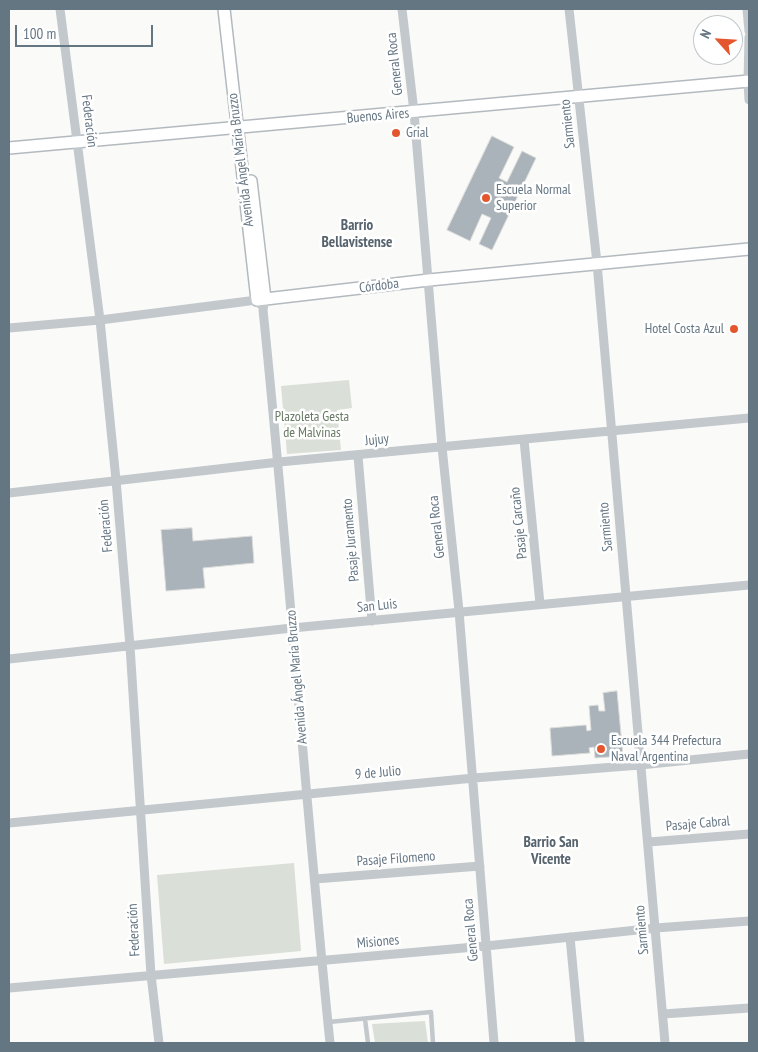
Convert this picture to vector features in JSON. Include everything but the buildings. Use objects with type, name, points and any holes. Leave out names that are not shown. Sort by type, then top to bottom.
[{"type":"street","name":"Federación","points":[[60,9],[100,320],[116,480],[130,646],[151,975],[159,1043]]},
{"type":"street","name":"Avenida Ángel María Bruzzo","points":[[224,9],[241,128],[279,462],[321,960],[330,1043]]},
{"type":"street","name":"Avenida Ángel María Bruzzo","points":[[231,9],[241,128]]},
{"type":"street","name":"General Roca","points":[[402,9],[414,112],[442,447],[474,778],[494,1043]]},
{"type":"street","name":"Sarmiento","points":[[569,9],[597,263],[640,765],[649,842],[665,1043]]},
{"type":"street","points":[[747,9],[749,31]]},
{"type":"street","points":[[749,37],[749,100]]},
{"type":"street","name":"Buenos Aires","points":[[9,148],[749,82]]},
{"type":"street","name":"Córdoba","points":[[9,328],[262,303],[429,280],[749,248]]},
{"type":"street","name":"Jujuy","points":[[9,493],[279,462],[749,418]]},
{"type":"street","name":"Pasaje Carcaño","points":[[524,440],[540,604]]},
{"type":"street","name":"Pasaje Juramento","points":[[358,456],[372,621]]},
{"type":"street","name":"San Luis","points":[[9,658],[292,628],[749,586]]},
{"type":"street","name":"9 de Julio","points":[[9,823],[307,793],[749,754]]},
{"type":"street","name":"Pasaje Cabral","points":[[649,842],[749,834]]},
{"type":"street","name":"Pasaje Filomeno","points":[[315,879],[480,866]]},
{"type":"street","name":"Misiones","points":[[9,988],[486,946],[656,928],[749,922]]},
{"type":"street","points":[[570,937],[580,1043]]},
{"type":"street","points":[[663,1014],[749,1008]]},
{"type":"lane","points":[[328,1023],[431,1012],[433,1043]]},
{"type":"lane","points":[[364,1019],[368,1043]]},
{"type":"green space","name":"Plazoleta Gesta de Malvinas","points":[[349,380],[352,408],[337,410],[341,450],[287,454],[281,386]]},
{"type":"green space","points":[[294,863],[301,951],[164,964],[157,875]]},
{"type":"green space","points":[[425,1021],[428,1043],[375,1043],[372,1024]]},
{"type":"place","name":"Grial","points":[[396,133]]},
{"type":"place","name":"Escuela Normal Superior","points":[[486,198]]},
{"type":"place","name":"Hotel Costa Azul","points":[[734,329]]},
{"type":"place","name":"Escuela 344 Prefectura Naval Argentina","points":[[601,749]]},
{"type":"district","name":"Barrio Bellavistense","points":[[357,234]]},
{"type":"district","name":"Barrio San Vicente","points":[[551,852]]}]
